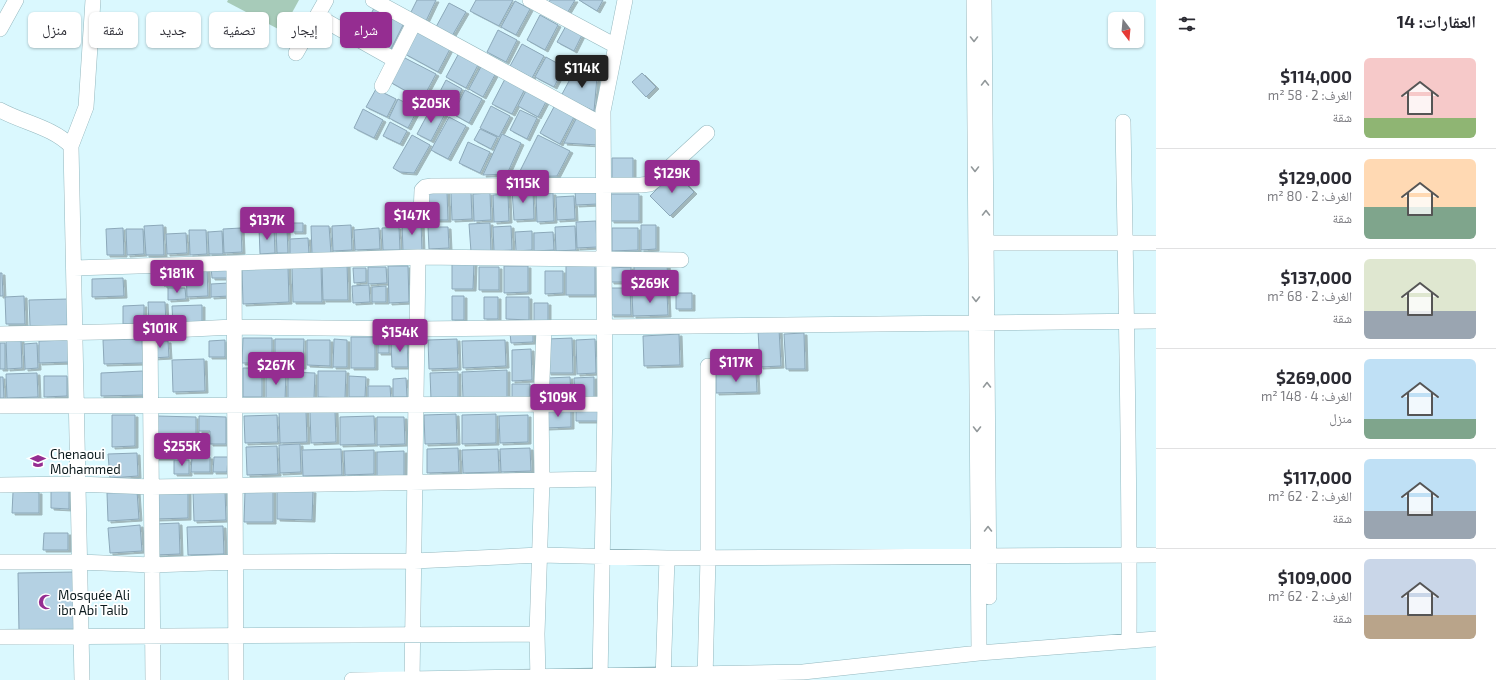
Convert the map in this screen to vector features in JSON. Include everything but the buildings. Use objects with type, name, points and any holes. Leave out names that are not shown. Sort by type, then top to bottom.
[{"type":"street","points":[[0,29],[16,0]]},
{"type":"street","points":[[82,680],[71,146],[86,107],[93,0]]},
{"type":"street","points":[[319,12],[326,0]]},
{"type":"street","points":[[373,0],[603,124]]},
{"type":"street","points":[[530,0],[616,46]]},
{"type":"street","points":[[600,678],[605,404],[604,186],[602,111],[625,0]]},
{"type":"street","points":[[974,0],[981,323],[984,653]]},
{"type":"street","points":[[981,323],[986,243],[984,0]]},
{"type":"street","points":[[382,86],[414,23]]},
{"type":"street","points":[[332,24],[395,60]]},
{"type":"street","points":[[296,53],[299,48]]},
{"type":"street","points":[[0,110],[11,116],[50,131],[63,138],[71,146]]},
{"type":"street","points":[[1123,122],[1130,556],[1129,641]]},
{"type":"street","points":[[421,214],[422,190],[425,187],[432,186],[604,186],[650,184],[657,180],[707,133]]},
{"type":"street","points":[[986,243],[1156,244]]},
{"type":"street","points":[[74,268],[418,257],[681,260]]},
{"type":"street","points":[[412,679],[418,257]]},
{"type":"street","points":[[234,263],[236,680]]},
{"type":"street","points":[[0,334],[150,331],[234,327],[417,329],[1156,321]]},
{"type":"street","points":[[538,678],[537,634],[542,480],[541,405],[544,328]]},
{"type":"street","points":[[150,331],[153,680]]},
{"type":"street","points":[[705,677],[708,557],[708,366]]},
{"type":"street","points":[[0,406],[605,404]]},
{"type":"street","points":[[0,485],[78,484],[151,487],[603,480]]},
{"type":"street","points":[[0,562],[79,562],[152,565],[236,562],[414,561],[540,555],[667,558],[1156,555]]},
{"type":"street","points":[[663,677],[667,558]]},
{"type":"street","points":[[0,637],[81,638],[537,634]]},
{"type":"street","points":[[352,680],[834,676],[984,653],[1156,639]]},
{"type":"green space","points":[[228,0],[299,0],[292,12],[277,12],[277,28],[269,24],[269,12],[246,12],[227,2]]},
{"type":"place","name":"Chenaoui Mohammed","points":[[38,461]]},
{"type":"place","name":"Mosquée Ali ibn Abi Talib","points":[[46,602]]}]
